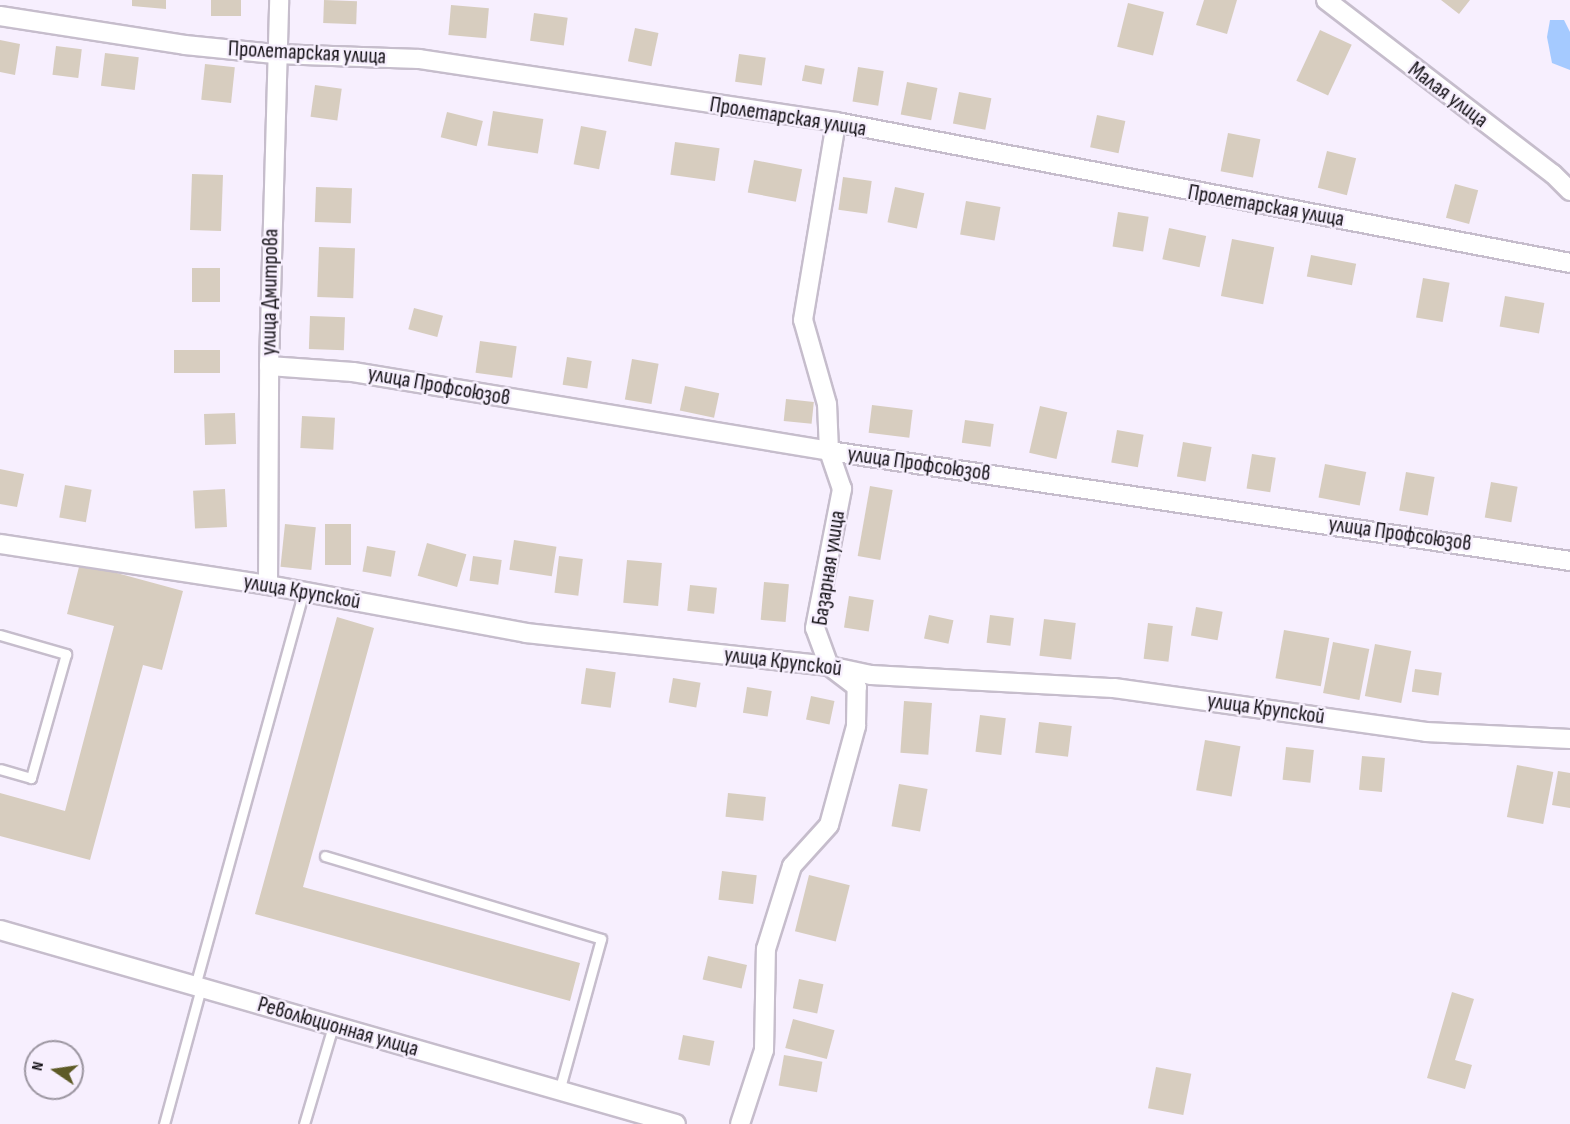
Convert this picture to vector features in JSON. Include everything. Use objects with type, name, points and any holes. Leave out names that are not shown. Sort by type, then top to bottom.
[{"type":"street","name":"улица Дмитрова","points":[[268,585],[269,366],[275,54],[279,0]]},
{"type":"street","name":"Малая улица","points":[[1326,0],[1553,174],[1570,191]]},
{"type":"street","name":"Пролетарская улица","points":[[0,16],[185,45],[275,54],[419,59],[836,122],[1570,263]]},
{"type":"street","name":"Базарная улица","points":[[829,666],[815,628],[842,489],[829,451],[827,404],[803,320],[836,122]]},
{"type":"street","name":"улица Профсоюзов","points":[[269,366],[353,372],[829,451],[1570,561]]},
{"type":"street","name":"улица Крупской","points":[[1,546],[268,585],[526,633],[829,666],[872,675],[1113,688],[1426,732],[1570,739]]},
{"type":"street","points":[[740,1124],[764,1050],[766,949],[792,866],[830,825],[856,726],[856,687],[829,666]]},
{"type":"street","name":"Революционная улица","points":[[0,930],[676,1124]]},
{"type":"lane","points":[[164,1124],[198,987],[304,591]]},
{"type":"lane","points":[[0,635],[66,654],[31,778],[0,769]]},
{"type":"lane","points":[[325,856],[601,939],[559,1091]]},
{"type":"lane","points":[[304,1124],[333,1026]]},
{"type":"water","points":[[1550,20],[1564,20],[1570,32],[1570,70],[1552,63],[1547,37]]},
{"type":"building","points":[[132,0],[166,0],[166,9],[132,6]]},
{"type":"building","points":[[211,0],[241,0],[241,16],[211,16]]},
{"type":"building","points":[[324,0],[357,1],[356,24],[323,23]]},
{"type":"building","points":[[1204,0],[1237,0],[1227,34],[1196,25]]},
{"type":"building","points":[[1441,0],[1470,0],[1459,14]]},
{"type":"building","points":[[1128,3],[1164,12],[1153,56],[1117,47]]},
{"type":"building","points":[[451,5],[489,8],[486,38],[448,35]]},
{"type":"building","points":[[534,13],[568,18],[564,45],[530,41]]},
{"type":"building","points":[[635,28],[658,33],[651,66],[628,61]]},
{"type":"building","points":[[1320,30],[1352,45],[1328,96],[1296,81]]},
{"type":"building","points":[[0,40],[20,44],[15,75],[0,72]]},
{"type":"building","points":[[56,46],[82,49],[78,78],[52,75]]},
{"type":"building","points":[[105,53],[139,57],[135,90],[101,86]]},
{"type":"building","points":[[739,54],[766,58],[762,85],[735,82]]},
{"type":"building","points":[[205,64],[235,67],[231,103],[201,100]]},
{"type":"building","points":[[805,65],[825,69],[822,85],[802,81]]},
{"type":"building","points":[[858,67],[884,71],[878,106],[853,102]]},
{"type":"building","points":[[907,82],[937,88],[931,120],[901,114]]},
{"type":"building","points":[[315,85],[342,89],[337,120],[311,117]]},
{"type":"building","points":[[959,92],[991,98],[985,130],[953,123]]},
{"type":"building","points":[[493,111],[543,119],[538,154],[488,146]]},
{"type":"building","points":[[447,112],[483,121],[477,146],[441,137]]},
{"type":"building","points":[[1097,115],[1125,121],[1119,153],[1090,147]]},
{"type":"building","points":[[581,126],[607,131],[599,169],[574,164]]},
{"type":"building","points":[[1228,133],[1260,139],[1253,178],[1221,171]]},
{"type":"building","points":[[675,142],[720,148],[715,181],[670,175]]},
{"type":"building","points":[[1327,151],[1356,158],[1347,195],[1318,188]]},
{"type":"building","points":[[754,160],[802,169],[796,202],[748,192]]},
{"type":"building","points":[[192,174],[223,175],[221,231],[190,230]]},
{"type":"building","points":[[843,177],[872,181],[867,214],[838,210]]},
{"type":"building","points":[[1455,184],[1478,190],[1469,224],[1446,218]]},
{"type":"building","points":[[316,187],[352,188],[351,223],[315,222]]},
{"type":"building","points":[[895,187],[924,193],[917,228],[888,222]]},
{"type":"building","points":[[966,201],[1000,207],[995,241],[960,234]]},
{"type":"building","points":[[1118,212],[1149,217],[1143,251],[1113,247]]},
{"type":"building","points":[[1169,228],[1206,236],[1200,267],[1162,259]]},
{"type":"building","points":[[1232,239],[1274,247],[1263,304],[1221,296]]},
{"type":"building","points":[[319,247],[355,248],[353,298],[317,297]]},
{"type":"building","points":[[1311,255],[1356,264],[1352,285],[1307,277]]},
{"type":"building","points":[[192,268],[220,268],[220,302],[192,302]]},
{"type":"building","points":[[1423,278],[1450,283],[1443,322],[1416,317]]},
{"type":"building","points":[[1505,296],[1544,303],[1539,333],[1500,327]]},
{"type":"building","points":[[414,308],[443,316],[437,337],[408,329]]},
{"type":"building","points":[[310,316],[345,317],[344,350],[309,349]]},
{"type":"building","points":[[480,341],[517,346],[512,378],[476,373]]},
{"type":"building","points":[[174,350],[220,350],[220,373],[174,373]]},
{"type":"building","points":[[567,357],[592,361],[587,389],[563,385]]},
{"type":"building","points":[[632,359],[659,364],[651,404],[625,399]]},
{"type":"building","points":[[685,386],[719,393],[714,418],[680,410]]},
{"type":"building","points":[[786,399],[814,402],[812,424],[784,421]]},
{"type":"building","points":[[872,405],[913,410],[909,438],[869,433]]},
{"type":"building","points":[[1040,406],[1067,412],[1056,459],[1029,453]]},
{"type":"building","points":[[235,413],[236,444],[205,445],[204,414]]},
{"type":"building","points":[[302,416],[335,418],[333,450],[300,448]]},
{"type":"building","points":[[965,420],[994,424],[991,447],[962,443]]},
{"type":"building","points":[[1117,430],[1144,435],[1138,467],[1111,462]]},
{"type":"building","points":[[1183,442],[1212,447],[1205,482],[1177,476]]},
{"type":"building","points":[[1252,454],[1276,458],[1270,492],[1247,489]]},
{"type":"building","points":[[1325,464],[1366,472],[1360,505],[1319,497]]},
{"type":"building","points":[[0,469],[24,474],[17,507],[0,504]]},
{"type":"building","points":[[1406,472],[1435,477],[1428,515],[1399,510]]},
{"type":"building","points":[[1491,482],[1518,487],[1511,522],[1485,517]]},
{"type":"building","points":[[65,485],[92,490],[86,522],[59,517]]},
{"type":"building","points":[[870,486],[893,490],[880,560],[858,556]]},
{"type":"building","points":[[225,489],[227,527],[195,529],[193,491]]},
{"type":"building","points":[[285,524],[316,527],[311,570],[281,567]]},
{"type":"building","points":[[325,524],[351,524],[351,565],[325,565]]},
{"type":"building","points":[[514,540],[556,547],[552,576],[509,570]]},
{"type":"building","points":[[427,543],[466,554],[457,587],[418,576]]},
{"type":"building","points":[[367,546],[396,551],[391,577],[362,572]]},
{"type":"building","points":[[473,556],[502,560],[498,585],[470,581]]},
{"type":"building","points":[[559,556],[583,559],[578,596],[554,593]]},
{"type":"building","points":[[627,560],[662,563],[658,606],[623,603]]},
{"type":"building","points":[[80,563],[183,591],[162,670],[143,665],[90,860],[0,836],[0,793],[65,811],[114,626],[67,614]]},
{"type":"building","points":[[764,582],[789,584],[786,622],[761,620]]},
{"type":"building","points":[[690,585],[717,588],[714,614],[687,611]]},
{"type":"building","points":[[849,596],[874,600],[869,632],[844,628]]},
{"type":"building","points":[[1196,607],[1223,612],[1218,640],[1191,636]]},
{"type":"building","points":[[929,615],[953,620],[948,644],[924,638]]},
{"type":"building","points":[[990,615],[1014,618],[1010,646],[987,643]]},
{"type":"building","points":[[337,617],[374,628],[303,887],[580,963],[570,1001],[255,914]]},
{"type":"building","points":[[1044,619],[1076,623],[1071,660],[1039,656]]},
{"type":"building","points":[[1148,623],[1173,626],[1168,662],[1144,659]]},
{"type":"building","points":[[1284,630],[1329,638],[1321,686],[1275,678]]},
{"type":"building","points":[[1333,642],[1369,649],[1359,700],[1323,693]]},
{"type":"building","points":[[1375,644],[1411,651],[1401,703],[1365,696]]},
{"type":"building","points":[[586,668],[616,672],[611,708],[581,704]]},
{"type":"building","points":[[1415,669],[1442,673],[1439,696],[1412,692]]},
{"type":"building","points":[[673,678],[701,683],[696,707],[669,703]]},
{"type":"building","points":[[747,687],[772,691],[768,717],[743,713]]},
{"type":"building","points":[[811,696],[834,701],[829,724],[806,719]]},
{"type":"building","points":[[904,701],[932,703],[928,755],[900,753]]},
{"type":"building","points":[[980,715],[1006,718],[1001,755],[975,752]]},
{"type":"building","points":[[1039,722],[1072,726],[1068,757],[1035,753]]},
{"type":"building","points":[[1205,740],[1240,746],[1232,796],[1196,790]]},
{"type":"building","points":[[1286,747],[1314,750],[1310,783],[1283,780]]},
{"type":"building","points":[[1362,756],[1385,758],[1382,792],[1359,790]]},
{"type":"building","points":[[1517,765],[1553,772],[1543,824],[1507,817]]},
{"type":"building","points":[[1558,771],[1570,773],[1570,808],[1552,805]]},
{"type":"building","points":[[899,784],[928,789],[920,831],[892,826]]},
{"type":"building","points":[[728,793],[766,797],[763,821],[725,817]]},
{"type":"building","points":[[722,871],[757,875],[753,904],[718,900]]},
{"type":"building","points":[[809,875],[850,885],[836,941],[795,931]]},
{"type":"building","points":[[708,956],[747,965],[742,988],[703,979]]},
{"type":"building","points":[[799,979],[823,984],[817,1014],[793,1008]]},
{"type":"building","points":[[1452,992],[1474,999],[1455,1060],[1472,1065],[1465,1089],[1427,1078]]},
{"type":"building","points":[[793,1019],[835,1030],[827,1059],[785,1048]]},
{"type":"building","points":[[683,1035],[714,1041],[710,1066],[678,1060]]},
{"type":"building","points":[[784,1055],[822,1062],[817,1092],[779,1086]]},
{"type":"building","points":[[1156,1067],[1191,1074],[1183,1115],[1148,1108]]}]
